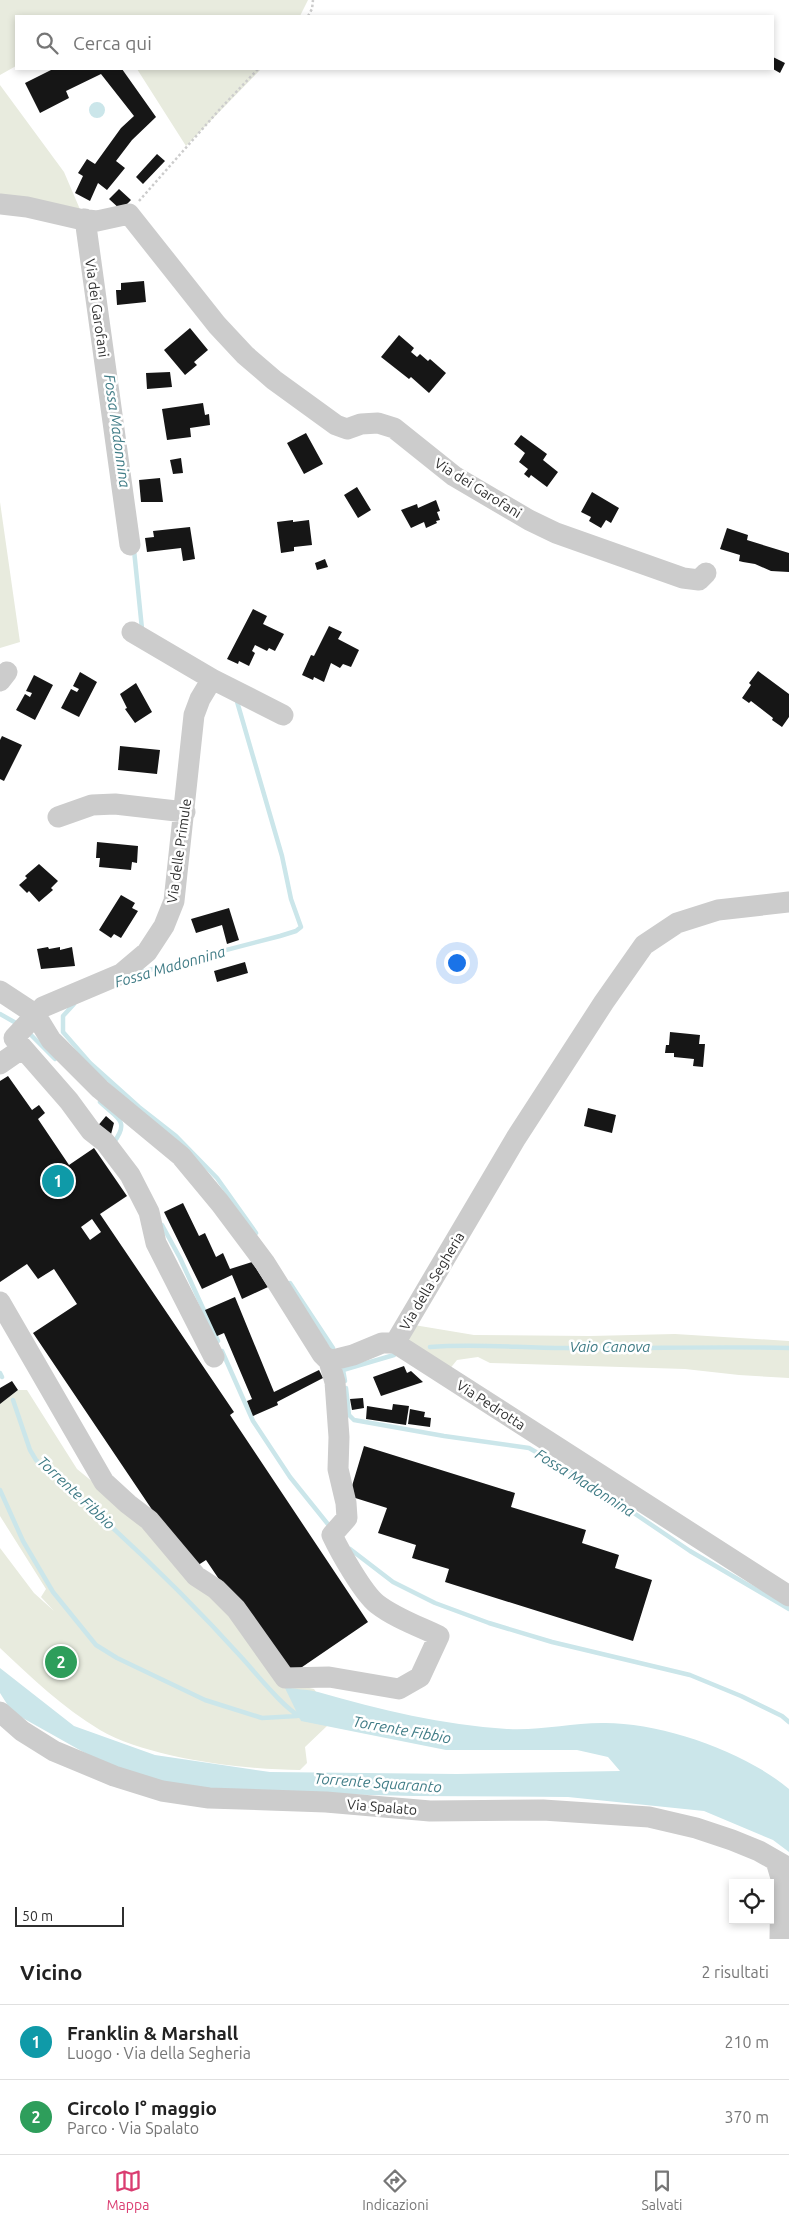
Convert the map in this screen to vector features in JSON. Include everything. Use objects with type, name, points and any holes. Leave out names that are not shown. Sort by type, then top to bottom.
[{"type":"street","points":[[0,204],[97,220],[129,214]]},
{"type":"street","name":"Via dei Garofani","points":[[129,214],[217,325],[245,355],[274,380],[336,425],[347,429],[361,424],[378,423],[394,428],[454,476],[556,533],[683,578],[699,580],[706,573]]},
{"type":"street","name":"Via dei Garofani","points":[[85,219],[130,545]]},
{"type":"street","points":[[132,632],[212,679],[283,715]]},
{"type":"street","name":"Via delle Primule","points":[[22,1048],[14,1038],[43,1007],[121,974],[147,952],[164,926],[174,901],[194,715],[200,699],[212,679]]},
{"type":"street","points":[[58,817],[92,806],[115,804],[185,812]]},
{"type":"street","name":"Via della Segheria","points":[[329,1361],[353,1355],[382,1343],[395,1343],[516,1138],[604,1002],[644,945],[677,923],[718,910],[789,902]]},
{"type":"street","points":[[0,991],[35,1014],[51,1040],[100,1090],[181,1156],[265,1263],[322,1354],[329,1361],[335,1382],[339,1437],[338,1470],[346,1503],[347,1518],[332,1536],[343,1558],[375,1602],[396,1616],[439,1636],[420,1677],[398,1689],[328,1677],[285,1678],[236,1609],[216,1588],[196,1576],[149,1520],[104,1482],[0,1302]]},
{"type":"street","points":[[0,1064],[22,1048],[70,1101],[91,1131],[105,1142],[130,1175],[149,1212],[156,1243],[214,1357]]},
{"type":"street","name":"Via Pedrotta","points":[[395,1343],[789,1596]]},
{"type":"street","name":"Via Spalato","points":[[0,1712],[22,1731],[54,1751],[114,1776],[162,1791],[209,1798],[326,1802],[421,1811],[543,1810],[649,1817],[696,1828],[759,1851],[782,1865],[780,1939]]},
{"type":"path","points":[[309,15],[312,9],[313,0]]},
{"type":"path","points":[[129,214],[151,186],[257,70]]},
{"type":"shaded area","points":[[0,0],[308,0],[300,15],[15,15],[15,67],[0,75]]},
{"type":"shaded area","points":[[138,70],[260,70],[186,146]]},
{"type":"shaded area","points":[[0,85],[64,172],[82,214],[0,198]]},
{"type":"shaded area","points":[[0,502],[20,642],[0,648]]},
{"type":"shaded area","points":[[414,1325],[474,1335],[590,1336],[675,1334],[789,1341],[789,1378],[685,1369],[490,1363],[478,1357],[457,1360],[444,1376],[397,1346]]},
{"type":"shaded area","points":[[18,1390],[27,1390],[77,1469],[110,1496],[219,1601],[282,1682],[314,1689],[321,1699],[327,1726],[305,1747],[307,1763],[300,1770],[225,1765],[170,1755],[120,1740],[100,1730],[73,1712],[0,1648],[0,1548],[34,1593],[54,1611],[41,1597],[46,1589],[0,1516],[0,1404]]},
{"type":"water","points":[[97,102],[105,110],[97,118],[89,110]]},
{"type":"water","name":"Torrente Squaranto","points":[[0,1668],[74,1726],[155,1755],[270,1772],[457,1774],[620,1771],[608,1757],[577,1750],[446,1750],[301,1721],[284,1686],[318,1692],[412,1716],[483,1727],[519,1729],[602,1723],[625,1724],[675,1733],[725,1751],[770,1775],[789,1789],[789,1852],[773,1840],[704,1811],[568,1797],[414,1796],[200,1791],[126,1776],[12,1712],[0,1693]]},
{"type":"building","points":[[774,58],[785,63],[780,73],[774,70]]},
{"type":"building","points":[[51,70],[123,70],[156,117],[132,140],[116,161],[125,168],[107,190],[98,183],[90,201],[75,193],[83,176],[78,173],[87,159],[95,164],[121,128],[134,116],[101,74],[66,91],[69,98],[40,113],[25,83]]},
{"type":"building","points":[[157,154],[165,161],[143,184],[136,177]]},
{"type":"building","points":[[119,189],[131,200],[121,210],[109,199]]},
{"type":"building","points":[[144,281],[146,302],[117,305],[116,290],[121,290],[121,283]]},
{"type":"building","points":[[190,328],[208,350],[194,362],[197,365],[185,375],[164,350]]},
{"type":"building","points":[[399,335],[414,348],[411,352],[417,357],[420,354],[428,361],[430,359],[446,373],[429,393],[411,377],[409,379],[381,357]]},
{"type":"building","points":[[170,372],[172,387],[147,389],[146,373]]},
{"type":"building","points":[[203,403],[205,415],[209,414],[210,425],[190,428],[191,437],[167,440],[162,409]]},
{"type":"building","points":[[306,433],[323,464],[304,474],[287,443]]},
{"type":"building","points":[[521,435],[547,454],[543,460],[558,472],[547,487],[531,475],[529,478],[524,474],[528,469],[519,462],[525,453],[514,444]]},
{"type":"building","points":[[181,458],[183,473],[173,474],[170,460]]},
{"type":"building","points":[[160,478],[163,502],[141,502],[139,480]]},
{"type":"building","points":[[357,487],[371,510],[358,518],[344,495]]},
{"type":"building","points":[[592,492],[619,508],[611,523],[606,520],[601,528],[589,521],[591,517],[581,512]]},
{"type":"building","points":[[436,500],[440,511],[437,512],[440,520],[426,528],[424,522],[411,528],[401,510],[417,504],[418,508]]},
{"type":"building","points":[[293,520],[293,522],[309,520],[312,545],[294,547],[294,551],[281,553],[277,522]]},
{"type":"building","points":[[190,527],[195,559],[183,561],[181,548],[147,552],[145,538],[154,537],[153,531]]},
{"type":"building","points":[[727,528],[748,535],[747,540],[789,553],[789,572],[771,571],[755,564],[739,561],[740,555],[720,549]]},
{"type":"building","points":[[325,559],[328,567],[317,570],[315,563]]},
{"type":"building","points":[[253,609],[267,616],[263,624],[284,634],[275,651],[269,648],[267,651],[255,645],[252,651],[255,653],[249,666],[239,661],[238,664],[227,659]]},
{"type":"building","points":[[329,626],[342,632],[338,639],[359,650],[351,667],[343,664],[340,668],[331,663],[324,682],[314,677],[313,680],[302,675],[311,655],[314,656]]},
{"type":"building","points":[[758,671],[789,694],[789,717],[782,727],[751,701],[749,703],[742,698],[751,685],[749,683]]},
{"type":"building","points":[[80,672],[97,682],[79,717],[61,708],[71,689],[77,692],[79,689],[73,686]]},
{"type":"building","points":[[34,675],[53,685],[35,720],[16,710],[25,694],[30,697],[32,693],[26,691]]},
{"type":"building","points":[[136,683],[152,712],[135,723],[125,709],[127,708],[120,694]]},
{"type":"building","points":[[2,736],[22,745],[4,781],[0,779],[0,740]]},
{"type":"building","points":[[120,746],[160,750],[157,774],[118,770]]},
{"type":"building","points":[[97,842],[138,846],[137,863],[132,862],[131,870],[99,867],[100,858],[96,858]]},
{"type":"building","points":[[39,864],[58,881],[51,888],[53,890],[39,902],[29,891],[27,893],[19,885],[27,878],[25,876]]},
{"type":"building","points":[[121,895],[135,903],[132,908],[138,911],[121,938],[114,934],[111,938],[99,930]]},
{"type":"building","points":[[229,908],[239,940],[227,944],[222,925],[196,933],[191,919]]},
{"type":"building","points":[[48,947],[49,949],[60,947],[60,950],[72,947],[75,966],[41,969],[37,949]]},
{"type":"building","points":[[245,962],[248,973],[217,982],[214,971]]},
{"type":"building","points":[[670,1032],[700,1035],[699,1044],[705,1044],[703,1067],[693,1066],[694,1059],[674,1057],[674,1053],[665,1053],[666,1045],[669,1045]]},
{"type":"building","points":[[8,1076],[32,1110],[39,1105],[45,1113],[38,1119],[69,1165],[94,1148],[127,1196],[100,1214],[234,1412],[230,1415],[368,1622],[286,1678],[206,1560],[192,1569],[33,1333],[77,1304],[54,1269],[38,1279],[27,1264],[0,1282],[0,1081]],"holes":[[[92,1219],[101,1232],[90,1240],[81,1227]]]},
{"type":"building","points":[[588,1108],[616,1115],[612,1133],[584,1126]]},
{"type":"building","points":[[106,1116],[114,1123],[110,1138],[96,1128]]},
{"type":"building","points":[[183,1203],[199,1236],[205,1233],[216,1257],[223,1253],[230,1269],[252,1262],[268,1287],[242,1299],[232,1275],[202,1289],[164,1212]]},
{"type":"building","points":[[235,1297],[274,1392],[319,1370],[323,1378],[277,1402],[278,1405],[253,1416],[247,1401],[252,1399],[224,1333],[217,1336],[205,1310]]},
{"type":"building","points":[[404,1366],[407,1373],[411,1371],[423,1382],[381,1396],[373,1377]]},
{"type":"building","points":[[12,1381],[18,1390],[0,1404],[0,1388]]},
{"type":"building","points":[[363,1398],[364,1408],[352,1410],[350,1399]]},
{"type":"building","points":[[393,1404],[409,1406],[406,1425],[366,1419],[367,1406],[392,1410]]},
{"type":"building","points":[[410,1409],[425,1412],[424,1417],[431,1418],[430,1427],[408,1424]]},
{"type":"building","points":[[364,1446],[515,1493],[511,1507],[586,1530],[582,1543],[619,1555],[615,1568],[652,1580],[633,1641],[445,1582],[449,1569],[412,1558],[416,1545],[378,1533],[387,1508],[349,1496]]},
{"type":"waterway","name":"Fossa Madonnina","points":[[134,550],[142,629]]},
{"type":"waterway","name":"Fossa Madonnina","points":[[134,974],[280,936],[296,931],[301,927],[291,899],[282,856],[236,698]]},
{"type":"waterway","name":"Fossa Madonnina","points":[[74,1004],[63,1016],[63,1032],[90,1063],[139,1107],[176,1136],[217,1178],[256,1233]]},
{"type":"waterway","points":[[0,1014],[16,1023]]},
{"type":"waterway","points":[[29,1033],[55,1059]]},
{"type":"waterway","points":[[100,1102],[116,1115],[121,1124],[119,1135],[114,1142]]},
{"type":"waterway","points":[[162,1225],[180,1258],[218,1341]]},
{"type":"waterway","name":"Fossa Madonnina","points":[[290,1283],[333,1348]]},
{"type":"waterway","name":"Vaio Canova","points":[[430,1347],[464,1345],[564,1348],[789,1348]]},
{"type":"waterway","points":[[222,1351],[253,1421],[290,1477],[331,1528]]},
{"type":"waterway","name":"Vaio Canova","points":[[343,1370],[394,1355]]},
{"type":"waterway","name":"Fossa Madonnina","points":[[340,1366],[343,1370],[345,1381]]},
{"type":"waterway","name":"Torrente Fibbio","points":[[0,1373],[2,1377]]},
{"type":"waterway","name":"Fossa Madonnina","points":[[346,1388],[349,1415],[354,1420],[444,1436],[529,1448],[588,1482],[690,1551],[789,1609]]},
{"type":"waterway","name":"Torrente Fibbio","points":[[13,1400],[30,1450],[36,1460],[143,1556],[219,1633],[272,1692],[289,1709],[303,1717]]},
{"type":"waterway","points":[[0,1490],[23,1541],[53,1592],[96,1645],[117,1658],[205,1700],[262,1718],[297,1716]]},
{"type":"waterway","points":[[350,1549],[393,1582],[435,1603],[489,1623],[552,1642],[690,1675],[741,1696],[782,1716],[789,1722]]},
{"type":"place","name":"Franklin & Marshall","points":[[58,1181]]},
{"type":"place","name":"Circolo I° maggio","points":[[61,1662]]}]
